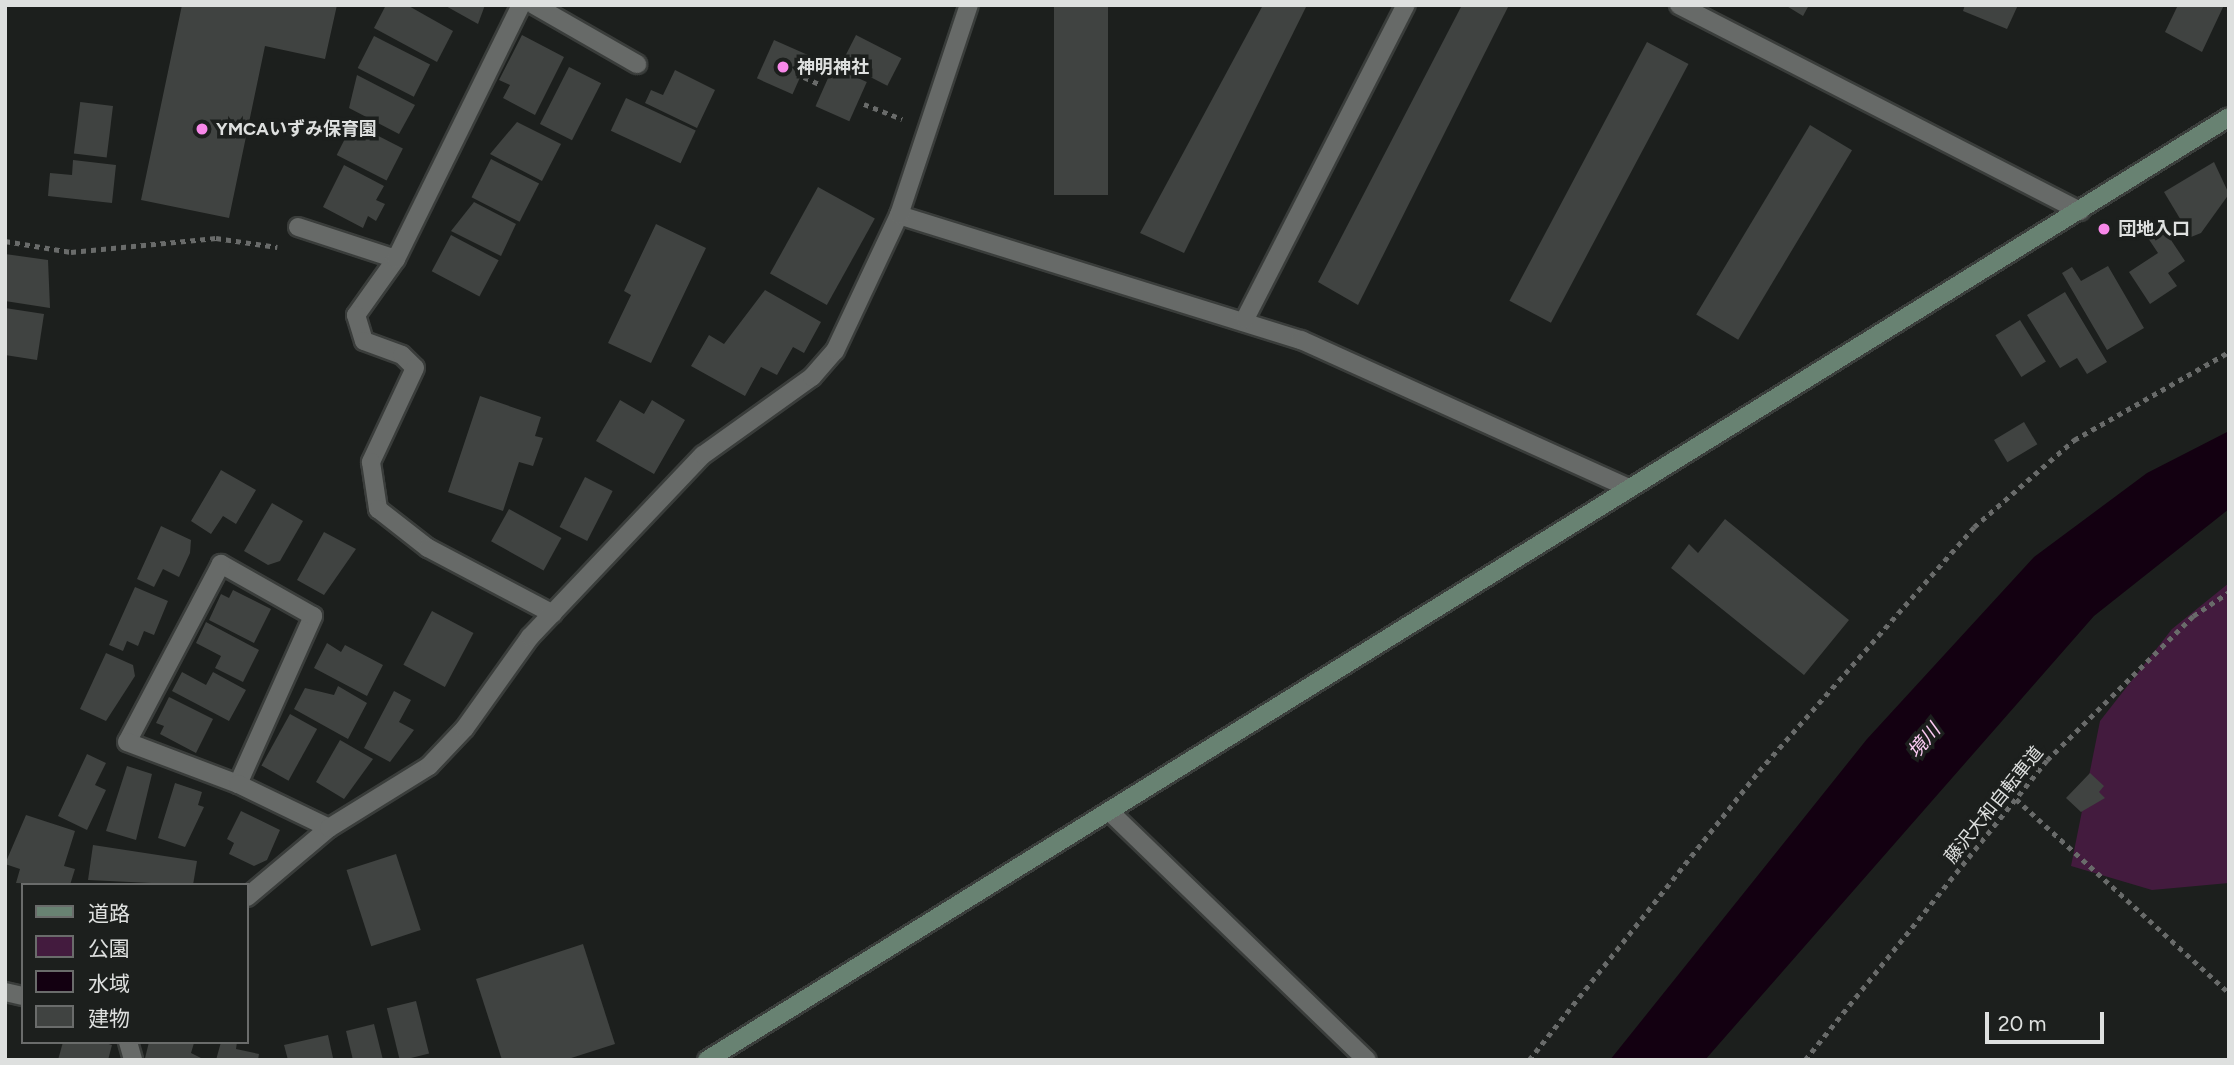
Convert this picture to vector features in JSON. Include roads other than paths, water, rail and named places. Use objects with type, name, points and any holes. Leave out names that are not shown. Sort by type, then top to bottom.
[{"type":"street","points":[[521,5],[396,259],[356,315],[364,341],[402,355],[415,368],[370,462],[378,509],[428,548],[553,614]]},
{"type":"street","points":[[534,5],[637,64]]},
{"type":"street","points":[[248,896],[329,828],[429,766],[553,614],[703,455],[820,368],[860,309],[899,215],[969,5]]},
{"type":"street","points":[[1245,319],[1406,5]]},
{"type":"street","points":[[1679,5],[2080,211]]},
{"type":"street","points":[[707,1060],[2229,117]]},
{"type":"street","points":[[899,215],[1245,319],[1629,488]]},
{"type":"street","points":[[298,227],[396,259]]},
{"type":"street","points":[[238,784],[313,616],[221,564],[127,742],[238,784],[329,828]]},
{"type":"street","points":[[1110,812],[1367,1060]]},
{"type":"water","name":"境川","points":[[2229,431],[2229,509],[2094,616],[1705,1060],[1610,1060],[1867,739],[2034,557],[2147,473]]},
{"type":"place","name":"神明神社","points":[[783,67]]},
{"type":"place","name":"YMCAいずみ保育園","points":[[202,129]]},
{"type":"place","name":"団地入口","points":[[2104,229]]}]
